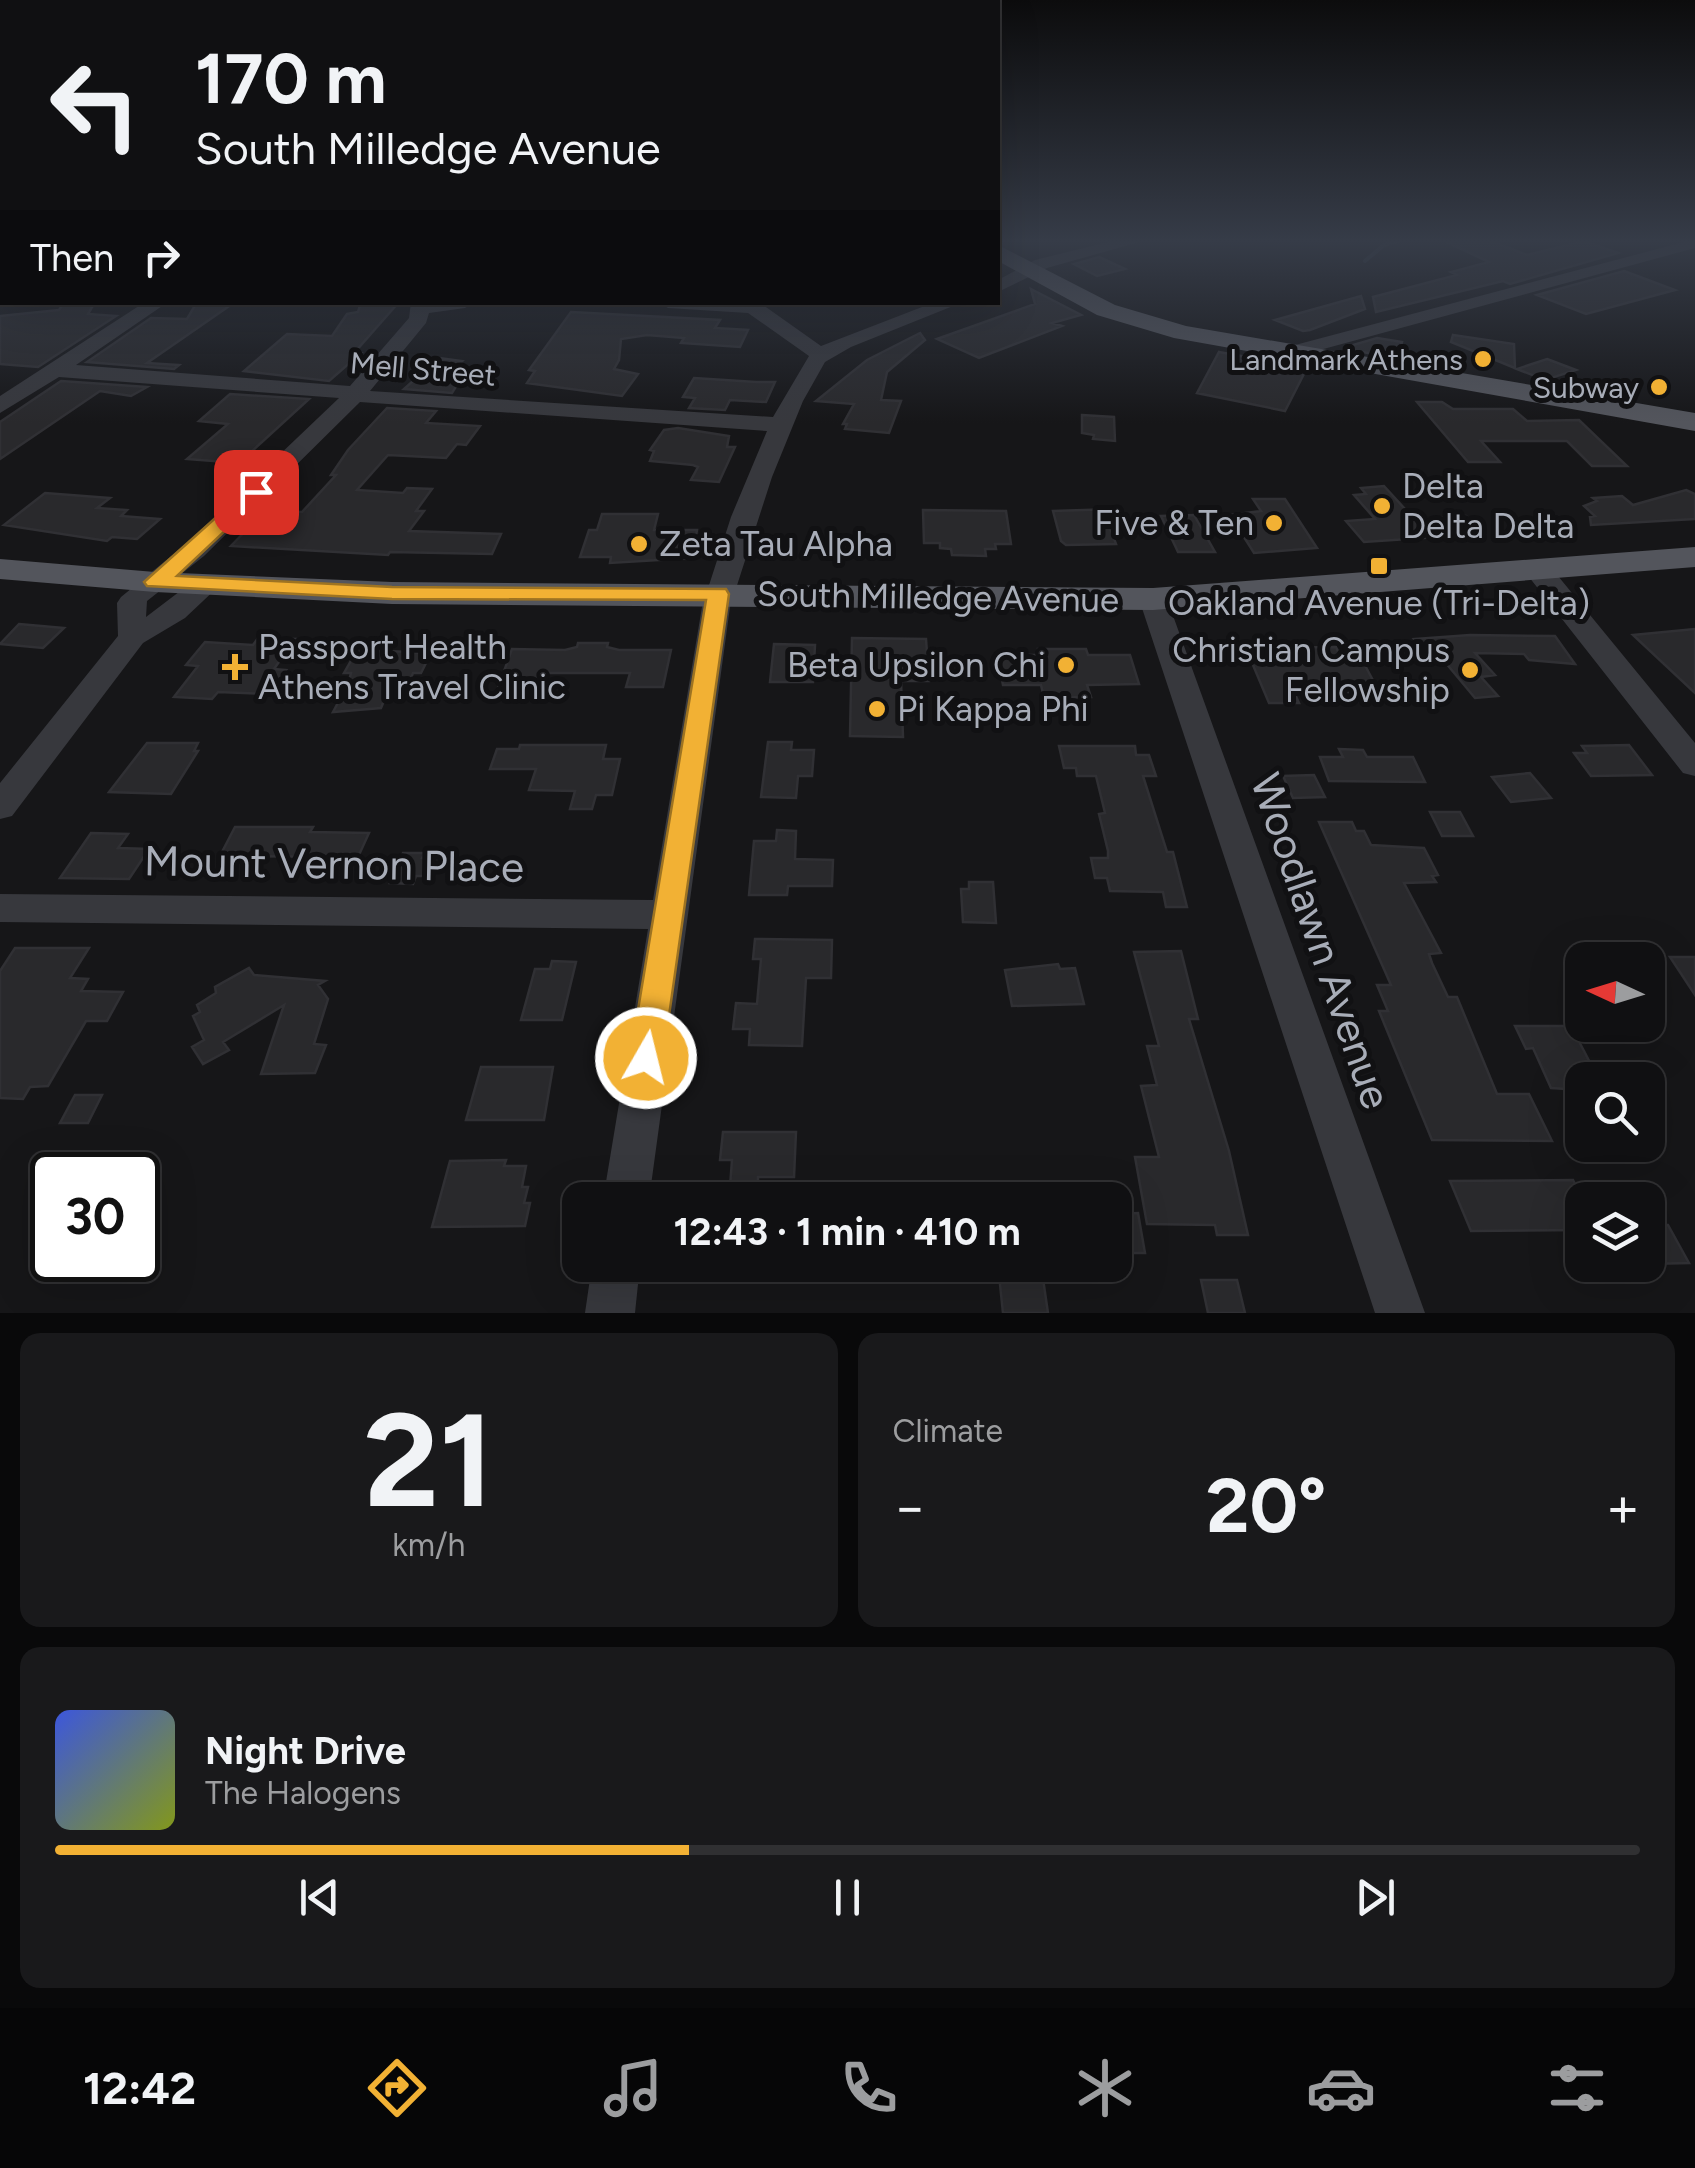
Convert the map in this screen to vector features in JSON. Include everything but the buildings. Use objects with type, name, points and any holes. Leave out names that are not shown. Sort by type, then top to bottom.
[{"type":"main road","points":[[1089,300],[1119,316],[1183,333],[1695,422]]},
{"type":"main road","name":"South Milledge Avenue","points":[[0,568],[155,582],[392,593],[1153,599],[1695,557]]},
{"type":"street","points":[[1287,352],[1481,300]]},
{"type":"street","points":[[0,406],[154,305]]},
{"type":"street","points":[[133,637],[131,603],[178,566],[356,396],[419,318],[421,305]]},
{"type":"street","points":[[749,305],[820,355]]},
{"type":"street","points":[[629,1182],[667,915],[718,594],[728,556],[802,382],[820,355],[946,305]]},
{"type":"street","name":"Mell Street","points":[[56,370],[346,392],[356,396],[784,424]]},
{"type":"street","points":[[1539,571],[1695,765]]},
{"type":"street","points":[[0,807],[133,637],[175,612],[206,585]]},
{"type":"street","name":"Woodlawn Avenue","points":[[1153,599],[1400,1313]]},
{"type":"street","name":"Mount Vernon Place","points":[[0,908],[667,915]]},
{"type":"street","points":[[610,1313],[614,1282]]},
{"type":"place","name":"Landmark Athens","points":[[1483,359]]},
{"type":"place","name":"Subway","points":[[1659,387]]},
{"type":"place","name":"Delta Delta Delta","points":[[1382,506]]},
{"type":"place","name":"Five & Ten","points":[[1274,523]]},
{"type":"place","name":"Zeta Tau Alpha","points":[[639,544]]},
{"type":"place","name":"Oakland Avenue (Tri-Delta)","points":[[1379,566]]},
{"type":"place","name":"Beta Upsilon Chi","points":[[1066,665]]},
{"type":"place","name":"Passport Health Athens Travel Clinic","points":[[235,667]]},
{"type":"place","name":"Christian Campus Fellowship","points":[[1470,670]]},
{"type":"place","name":"Pi Kappa Phi","points":[[877,709]]},
{"type":"route","points":[[256,492],[178,566],[155,582],[392,593],[718,594],[646,1058]]}]
